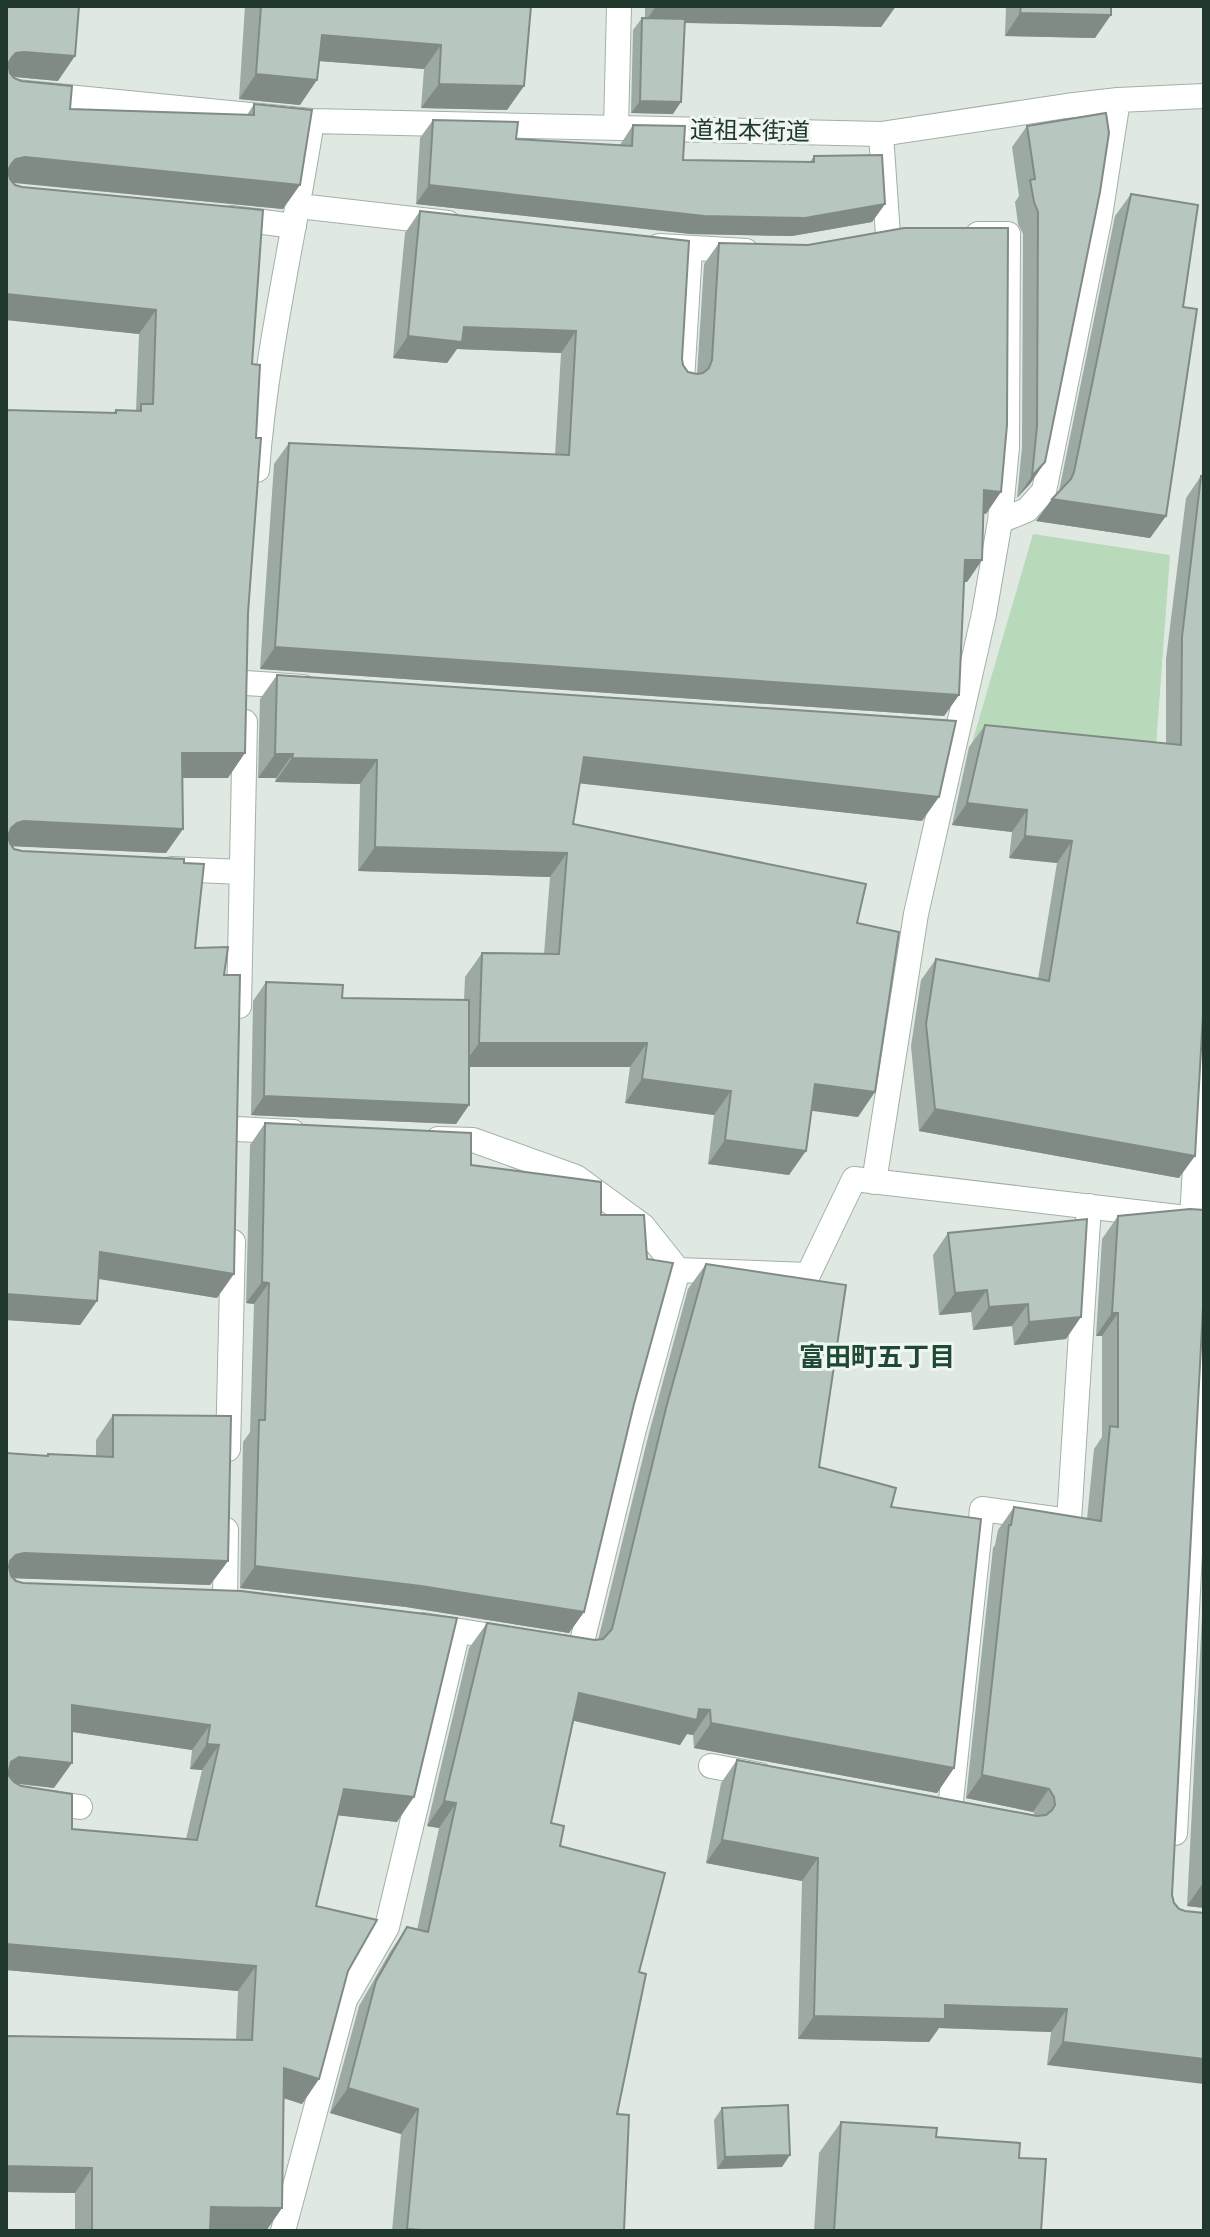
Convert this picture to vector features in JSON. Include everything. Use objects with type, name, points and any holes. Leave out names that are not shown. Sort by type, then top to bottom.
[{"type":"street","points":[[616,128],[619,6]]},
{"type":"street","name":"道祖本街道","points":[[6,91],[312,121],[881,134],[1118,100],[1204,96]]},
{"type":"street","points":[[1000,521],[1027,510],[1044,491],[1100,216],[1118,100]]},
{"type":"street","points":[[255,496],[264,394],[312,121]]},
{"type":"street","points":[[861,240],[896,235],[881,134]]},
{"type":"street","points":[[206,215],[297,216],[471,225]]},
{"type":"street","points":[[874,1182],[916,914],[949,731],[984,614],[1000,521],[1007,447],[1008,234],[948,234]]},
{"type":"street","points":[[643,244],[766,251]]},
{"type":"street","points":[[682,381],[690,249]]},
{"type":"street","points":[[238,1023],[246,675],[325,688]]},
{"type":"street","points":[[148,868],[242,872]]},
{"type":"street","points":[[410,1137],[473,1140],[576,1177],[643,1226],[678,1270],[808,1275],[854,1179],[1198,1219],[1204,1014]]},
{"type":"street","points":[[236,1099],[236,1137],[315,1133]]},
{"type":"street","points":[[979,1816],[942,1809],[982,1509],[1069,1521],[1089,1206]]},
{"type":"street","points":[[228,1475],[234,1224]]},
{"type":"street","points":[[404,1622],[580,1650],[634,1429],[678,1270]]},
{"type":"street","points":[[1174,1856],[1204,1292]]},
{"type":"street","points":[[227,1507],[217,1601],[255,1605]]},
{"type":"street","points":[[283,2231],[345,2000],[387,1927],[458,1631]]},
{"type":"street","points":[[711,1766],[786,1780]]},
{"type":"street","points":[[6,1796],[80,1807]]},
{"type":"green space","points":[[1033,534],[1170,555],[1155,760],[972,743]]},
{"type":"building","points":[[6,6],[79,6],[75,56],[24,52],[16,53],[8,64],[10,73],[21,81],[72,86],[70,109],[254,115],[254,104],[312,110],[300,185],[25,157],[16,159],[8,170],[10,179],[22,187],[263,210],[252,364],[260,365],[256,438],[261,438],[248,613],[245,753],[182,753],[183,829],[24,821],[11,828],[8,836],[14,849],[22,851],[184,859],[184,863],[204,864],[195,948],[228,947],[224,975],[240,975],[234,1274],[100,1252],[97,1301],[6,1294],[6,410],[116,413],[116,410],[141,411],[141,404],[153,404],[156,310],[6,294]]},
{"type":"building","points":[[261,6],[531,6],[524,86],[439,84],[441,45],[322,35],[317,80],[256,74]]},
{"type":"building","points":[[1021,6],[1111,6],[1111,15],[1020,13]]},
{"type":"building","points":[[642,18],[685,19],[681,102],[640,101]]},
{"type":"building","points":[[1106,113],[1109,133],[1100,192],[1045,462],[1032,476],[1037,426],[1038,212],[1030,180],[1035,179],[1027,126]]},
{"type":"building","points":[[433,120],[518,122],[516,139],[632,146],[633,125],[685,126],[683,160],[814,162],[814,156],[882,155],[885,204],[805,218],[704,216],[429,185]]},
{"type":"building","points":[[1131,194],[1198,205],[1183,307],[1197,309],[1166,516],[1052,499],[1074,472]]},
{"type":"building","points":[[420,211],[689,241],[682,359],[688,372],[697,374],[709,368],[712,360],[719,243],[808,245],[904,228],[1008,228],[1007,425],[1001,492],[984,490],[982,560],[965,560],[959,695],[275,647],[289,443],[569,455],[576,331],[464,327],[462,342],[408,336]]},
{"type":"building","points":[[1201,476],[1204,476],[1204,997],[1195,1156],[935,1109],[926,1024],[936,959],[1049,981],[1072,841],[1025,836],[1027,810],[967,803],[985,725],[1181,745],[1182,637]]},
{"type":"building","points":[[277,675],[956,721],[939,797],[584,757],[573,824],[866,884],[857,923],[899,932],[875,1092],[815,1084],[806,1151],[725,1140],[731,1091],[642,1079],[647,1043],[479,1043],[482,953],[559,954],[567,853],[375,847],[377,760],[292,758],[293,754],[275,754]]},
{"type":"building","points":[[266,982],[343,985],[342,998],[469,1000],[469,1105],[264,1096]]},
{"type":"building","points":[[265,1123],[471,1133],[471,1165],[601,1182],[601,1215],[644,1215],[647,1259],[673,1263],[634,1404],[584,1612],[421,1586],[255,1566],[259,1420],[265,1420],[269,1283],[262,1282]]},
{"type":"building","points":[[1204,1210],[1204,1289],[1172,1895],[1179,1909],[1204,1913],[1204,2059],[1063,2042],[1067,2009],[945,2005],[945,2019],[814,2016],[818,1858],[722,1840],[737,1760],[1037,1816],[1046,1815],[1052,1810],[1054,1797],[1049,1789],[982,1775],[1009,1525],[1014,1507],[1101,1521],[1110,1426],[1118,1427],[1118,1313],[1112,1313],[1118,1216]]},
{"type":"building","points":[[1087,1219],[1081,1317],[1029,1322],[1028,1304],[989,1307],[987,1290],[955,1293],[948,1233]]},
{"type":"building","points":[[706,1264],[846,1285],[819,1467],[896,1488],[891,1507],[981,1519],[954,1768],[711,1723],[710,1710],[699,1709],[697,1720],[579,1693],[551,1823],[564,1826],[560,1846],[665,1873],[639,1972],[646,1974],[617,2114],[629,2115],[624,2231],[407,2229],[418,2109],[348,2088],[376,1981],[407,1927],[428,1932],[456,1803],[444,1801],[487,1623],[595,1640],[603,1639],[612,1629],[666,1408]]},
{"type":"building","points":[[113,1415],[231,1416],[228,1561],[24,1553],[10,1561],[11,1576],[16,1581],[241,1591],[457,1618],[414,1797],[344,1789],[316,1906],[377,1920],[348,1971],[319,2079],[284,2068],[282,2208],[211,2207],[210,2231],[92,2231],[92,2168],[6,2166],[7,2036],[252,2040],[256,1966],[6,1944],[6,1453],[113,1457]],"holes":[[[72,1705],[210,1725],[207,1744],[219,1745],[197,1840],[72,1829],[72,1794],[21,1786],[9,1776],[11,1762],[19,1757],[72,1763]]]},
{"type":"building","points":[[788,2105],[790,2155],[725,2157],[722,2108]]},
{"type":"building","points":[[841,2122],[937,2128],[936,2137],[1020,2143],[1019,2158],[1046,2159],[1041,2231],[834,2231]]},
{"type":"district","name":"富田町五丁目","points":[[877,1357]]}]
